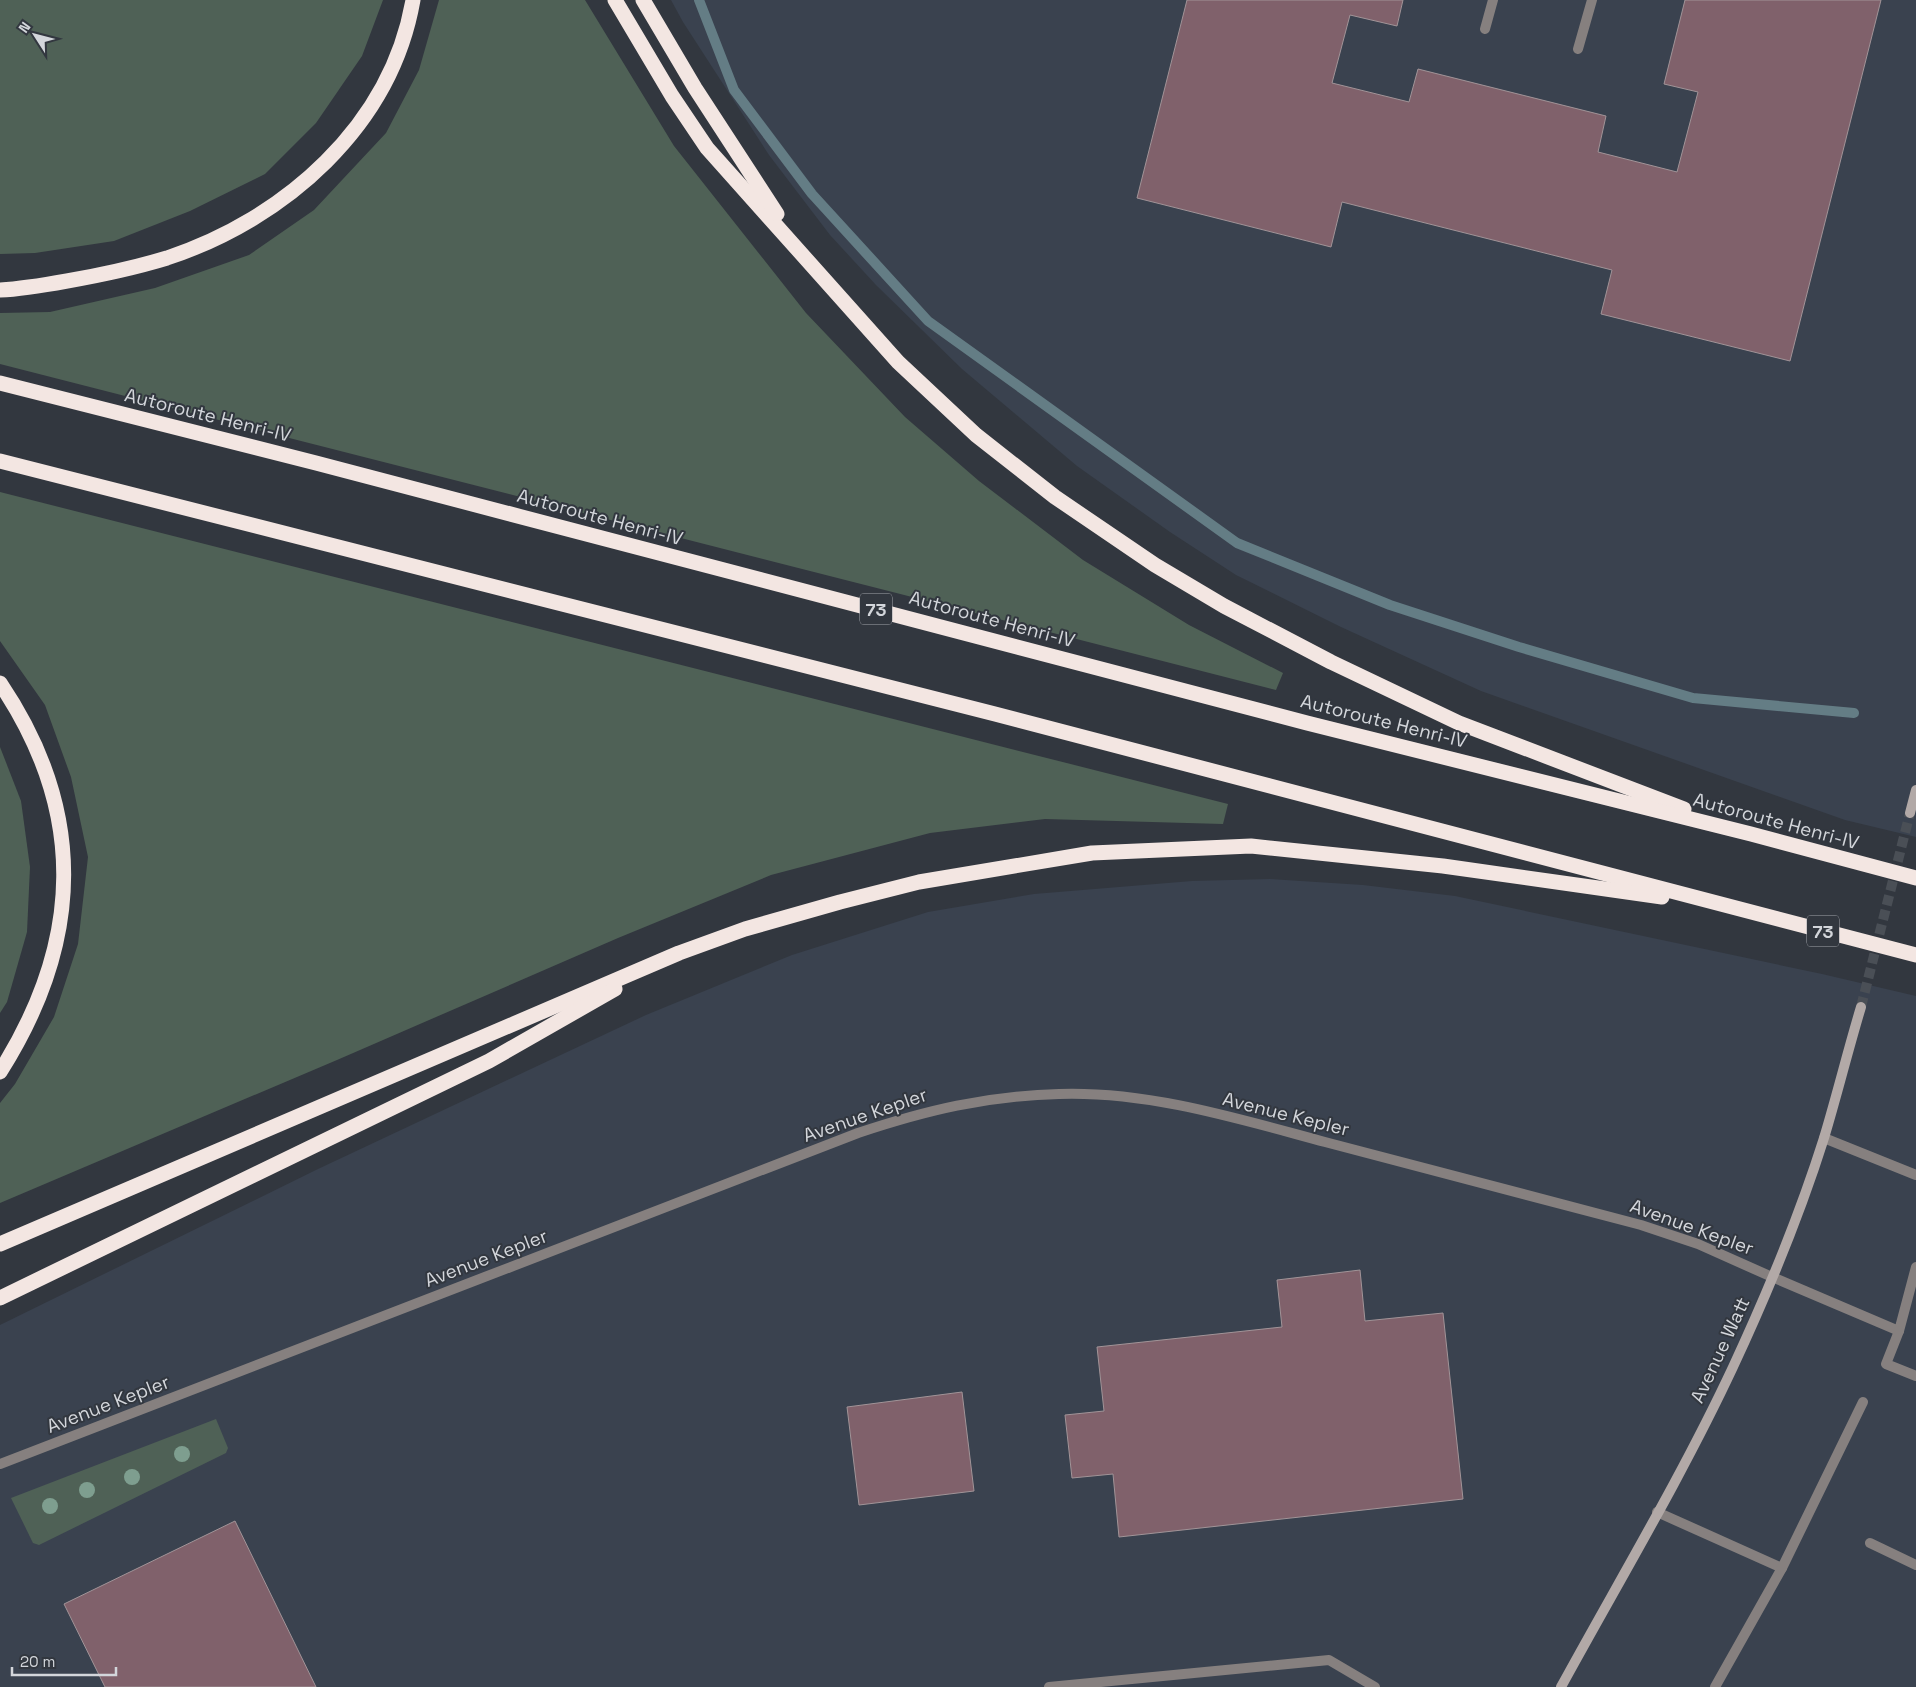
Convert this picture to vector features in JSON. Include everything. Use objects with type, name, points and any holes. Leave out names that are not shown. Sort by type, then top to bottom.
[{"type":"highway","points":[[0,290],[90,277],[168,257],[246,223],[279,202],[317,172],[337,152],[363,120],[384,84],[399,51],[411,14],[413,0]]},
{"type":"highway","points":[[615,0],[672,96],[707,148],[898,362],[976,436],[1055,497],[1155,564],[1224,606],[1331,662],[1459,724],[1751,834]]},
{"type":"highway","points":[[643,0],[720,129],[805,257]]},
{"type":"highway","name":"Autoroute Henri-IV","points":[[0,384],[316,463],[1307,723],[1751,834],[1916,878]]},
{"type":"highway","name":"73","points":[[0,461],[985,712],[1916,955]]},
{"type":"highway","points":[[0,683],[27,727],[42,758],[52,790],[59,822],[63,856],[64,897],[50,970],[36,1007],[18,1044],[0,1072]]},
{"type":"highway","points":[[0,1244],[679,953],[745,929],[919,882],[1092,853],[1251,846],[1442,866],[1731,906]]},
{"type":"highway","points":[[0,1298],[489,1061],[679,953]]},
{"type":"street","points":[[1485,29],[1493,0]]},
{"type":"street","points":[[1578,49],[1592,0]]},
{"type":"street","points":[[1910,814],[1916,790]]},
{"type":"street","name":"Avenue Watt","points":[[1561,1687],[1711,1412],[1772,1277],[1824,1138],[1861,1007]]},
{"type":"street","name":"Avenue Kepler","points":[[0,1464],[858,1133],[933,1110],[972,1102],[1018,1096],[1061,1094],[1105,1095],[1148,1100],[1236,1119],[1641,1225],[1698,1244],[1899,1331]]},
{"type":"street","points":[[1824,1138],[1916,1175]]},
{"type":"street","points":[[1916,1267],[1899,1331],[1886,1364],[1916,1376]]},
{"type":"street","points":[[1715,1687],[1782,1568],[1863,1402]]},
{"type":"street","points":[[1657,1512],[1782,1568]]},
{"type":"street","points":[[1870,1543],[1916,1565]]},
{"type":"street","points":[[1049,1687],[1329,1660],[1375,1687]]},
{"type":"shaded area","points":[[671,0],[1916,0],[1916,837],[1845,820],[1481,691],[1341,627],[1236,575],[1170,532],[1077,466],[962,369],[876,285],[830,235],[769,155],[683,22]]},
{"type":"shaded area","points":[[1270,879],[1363,885],[1455,896],[1822,974],[1916,996],[1916,1687],[0,1687],[0,1325],[318,1169],[646,1015],[792,955],[928,912],[1034,894],[1192,881]]},
{"type":"green space","points":[[0,0],[383,0],[362,56],[316,123],[265,174],[190,211],[114,241],[35,253],[0,254]]},
{"type":"green space","points":[[439,0],[585,0],[674,146],[806,313],[905,417],[979,481],[1083,560],[1189,625],[1283,673],[1276,690],[0,364],[0,313],[50,312],[155,288],[249,255],[314,210],[386,133],[419,70]]},
{"type":"green space","points":[[0,492],[1228,804],[1223,824],[1045,819],[930,833],[771,875],[618,938],[0,1203],[0,1103],[15,1084],[54,1017],[78,944],[88,857],[71,777],[45,705],[0,641]]},
{"type":"green space","points":[[0,747],[21,801],[30,867],[27,932],[7,1002],[0,1013]]},
{"type":"green space","points":[[216,1419],[228,1448],[226,1453],[39,1545],[33,1543],[11,1498]]},
{"type":"building","points":[[1187,0],[1403,0],[1397,26],[1350,15],[1332,83],[1409,102],[1418,69],[1606,116],[1598,152],[1677,172],[1698,92],[1664,84],[1685,0],[1881,0],[1790,361],[1601,314],[1612,270],[1342,202],[1331,247],[1137,198]]},
{"type":"building","points":[[1360,1270],[1365,1321],[1443,1313],[1463,1499],[1119,1537],[1113,1474],[1072,1478],[1065,1415],[1104,1411],[1097,1347],[1282,1327],[1277,1280]]},
{"type":"building","points":[[962,1392],[974,1491],[859,1505],[847,1407]]},
{"type":"building","points":[[235,1521],[316,1687],[105,1687],[64,1604]]},
{"type":"waterway","points":[[699,0],[734,90],[812,194],[928,321],[1237,543],[1390,605],[1519,647],[1693,698],[1854,713]]},
{"type":"tunnel","points":[[1861,1007],[1910,813]]}]
